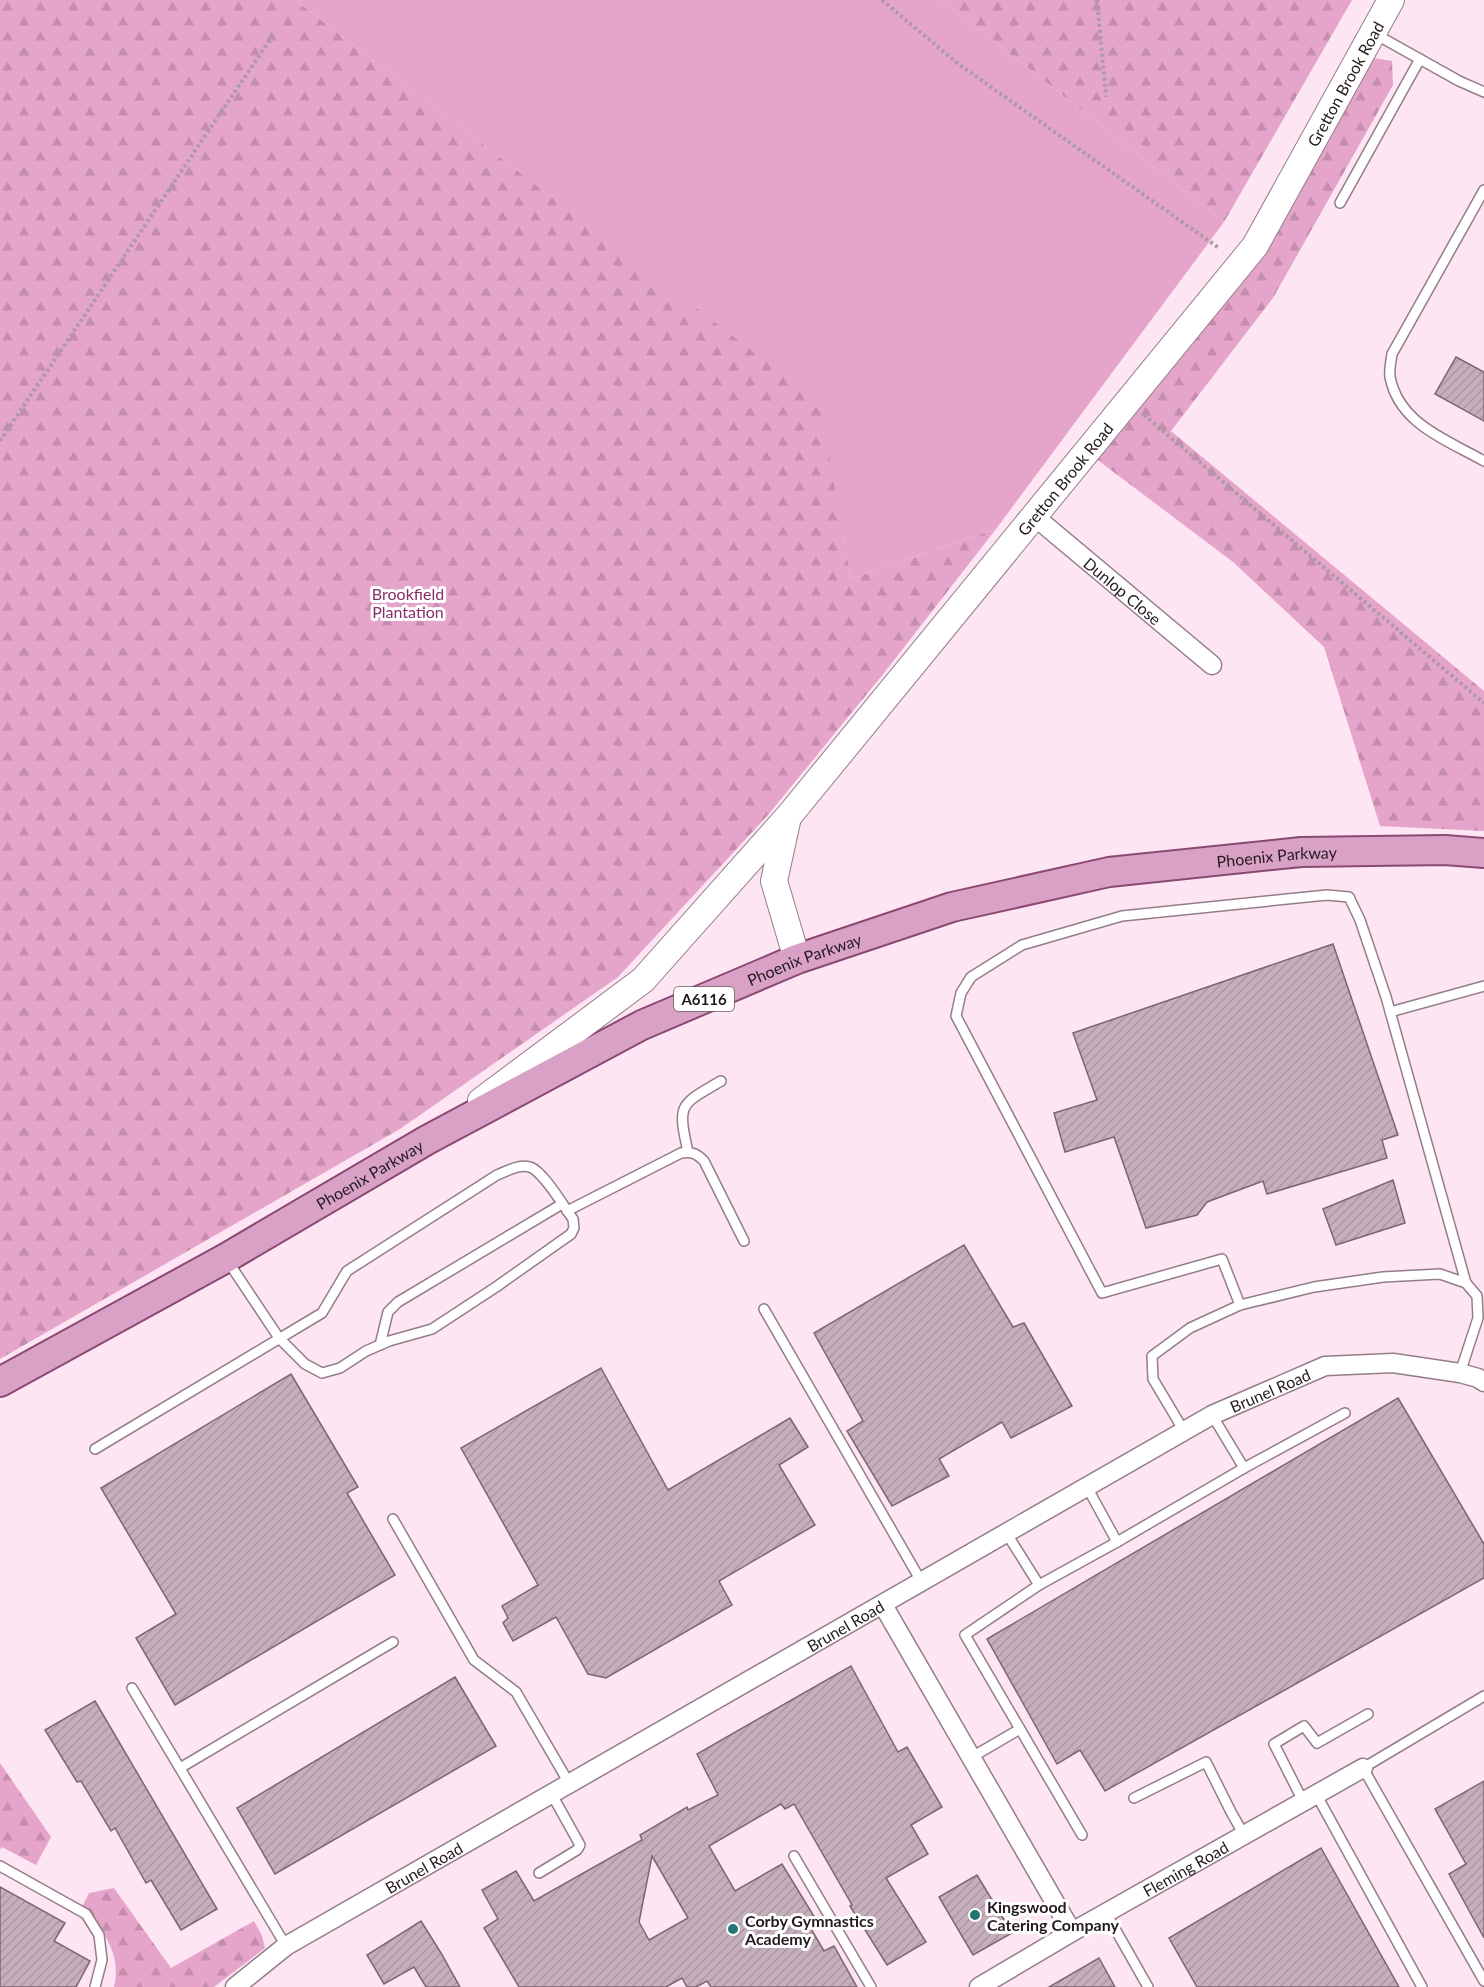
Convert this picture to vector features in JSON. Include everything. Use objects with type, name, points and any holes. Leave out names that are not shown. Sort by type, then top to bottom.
[{"type":"main road","name":"Phoenix Parkway","points":[[0,1382],[226,1258],[427,1140],[642,1025],[797,958],[952,907],[1109,872],[1301,852],[1445,850],[1484,853]]},
{"type":"street","name":"Gretton Brook Road","points":[[797,958],[774,881],[788,817],[1255,246],[1391,0]]},
{"type":"street","name":"Dunlop Close","points":[[1034,516],[1212,665]]},
{"type":"street","points":[[427,1140],[643,980],[788,817]]},
{"type":"street","name":"Brunel Road","points":[[235,1987],[286,1946],[1212,1415],[1325,1366],[1394,1363],[1460,1373],[1484,1382]]},
{"type":"street","points":[[883,1605],[1072,1932]]},
{"type":"street","name":"Fleming Road","points":[[979,1987],[1363,1768]]},
{"type":"lane","points":[[1373,33],[1484,92]]},
{"type":"lane","points":[[1340,203],[1420,59]]},
{"type":"lane","points":[[1484,190],[1392,354],[1390,375],[1397,400],[1413,420],[1484,461]]},
{"type":"lane","points":[[1240,1305],[1222,1259],[1102,1293],[956,1016],[961,993],[971,977],[1022,945],[1122,916],[1327,895],[1349,897],[1369,945],[1390,1012],[1466,1283],[1477,1296],[1478,1318],[1460,1373]]},
{"type":"lane","points":[[1390,1012],[1484,986]]},
{"type":"lane","points":[[688,1152],[682,1125],[682,1112],[688,1100],[721,1081]]},
{"type":"lane","points":[[380,1345],[388,1312],[398,1302],[564,1208],[681,1153],[698,1154],[704,1161],[744,1241]]},
{"type":"lane","points":[[94,1449],[279,1338],[322,1313],[343,1278],[354,1266],[497,1176],[515,1168],[528,1166],[538,1172],[573,1219],[574,1228],[571,1234],[432,1329],[389,1341],[366,1351],[340,1368],[322,1373],[305,1364],[279,1338],[226,1258]]},
{"type":"lane","points":[[1184,1431],[1153,1379],[1152,1356],[1190,1328],[1240,1305],[1314,1287],[1383,1277],[1440,1274],[1466,1283]]},
{"type":"lane","points":[[764,1309],[921,1581]]},
{"type":"lane","points":[[1082,1835],[965,1635],[1038,1585],[1345,1413]]},
{"type":"lane","points":[[1212,1415],[1244,1468]]},
{"type":"lane","points":[[1087,1487],[1117,1542]]},
{"type":"lane","points":[[393,1519],[474,1660],[516,1692],[569,1783]]},
{"type":"lane","points":[[1007,1533],[1038,1585]]},
{"type":"lane","points":[[180,1768],[393,1642]]},
{"type":"lane","points":[[132,1688],[286,1946]]},
{"type":"lane","points":[[1484,1696],[1363,1768],[1484,1981]]},
{"type":"lane","points":[[1368,1714],[1317,1743],[1304,1726],[1274,1744],[1310,1798],[1422,1987]]},
{"type":"lane","points":[[972,1757],[1020,1729]]},
{"type":"lane","points":[[1134,1798],[1206,1762],[1244,1835]]},
{"type":"lane","points":[[539,1873],[577,1850],[580,1845],[550,1793]]},
{"type":"lane","points":[[794,1856],[871,1987]]},
{"type":"lane","points":[[0,1866],[86,1914],[99,1935],[102,1960],[95,1987]]},
{"type":"lane","points":[[1107,1913],[1148,1987]]},
{"type":"path","points":[[882,0],[957,63],[1219,248]]},
{"type":"path","points":[[1097,0],[1106,97]]},
{"type":"path","points":[[0,441],[273,34]]},
{"type":"path","points":[[1127,401],[1484,704]]},
{"type":"green space","name":"Brookfield Plantation","points":[[0,0],[295,0],[820,403],[851,579],[996,529],[884,673],[768,815],[618,977],[400,1129],[0,1359]]},
{"type":"green space","points":[[295,0],[941,0],[1224,222],[996,529],[851,579],[819,403]]},
{"type":"green space","points":[[941,0],[1352,0],[1224,222]]},
{"type":"green space","points":[[1373,58],[1392,61],[1393,85],[1273,298],[1171,431],[1484,691],[1484,831],[1380,826],[1324,647],[1233,562],[1095,458]]},
{"type":"green space","points":[[0,1763],[51,1837],[36,1865],[2,1847],[0,1850]]},
{"type":"green space","points":[[114,1888],[171,1968],[254,1921],[265,1948],[214,1987],[114,1987],[115,1963],[109,1943],[97,1924],[82,1907],[89,1893]]},
{"type":"building","points":[[1456,357],[1484,372],[1484,421],[1435,394]]},
{"type":"building","points":[[1333,944],[1398,1135],[1382,1140],[1387,1158],[1267,1194],[1263,1181],[1207,1202],[1197,1215],[1146,1228],[1114,1137],[1065,1152],[1054,1113],[1097,1100],[1073,1033]]},
{"type":"building","points":[[1393,1180],[1405,1223],[1336,1245],[1323,1209]]},
{"type":"building","points":[[964,1245],[1013,1327],[1024,1323],[1072,1406],[1011,1438],[1002,1422],[939,1459],[949,1476],[892,1506],[847,1431],[863,1421],[814,1333]]},
{"type":"building","points":[[601,1368],[668,1490],[790,1418],[808,1447],[779,1465],[815,1525],[719,1581],[732,1605],[606,1678],[588,1674],[556,1617],[513,1641],[503,1623],[508,1618],[502,1606],[538,1585],[461,1448]]},
{"type":"building","points":[[291,1374],[358,1487],[347,1493],[395,1575],[175,1705],[136,1638],[176,1614],[101,1488]]},
{"type":"building","points":[[1398,1398],[1484,1544],[1484,1578],[1105,1791],[1080,1750],[1057,1764],[987,1639]]},
{"type":"building","points":[[851,1666],[898,1752],[907,1747],[942,1807],[911,1825],[928,1854],[886,1878],[926,1942],[887,1965],[850,1906],[852,1905],[794,1804],[785,1809],[781,1804],[709,1846],[735,1891],[782,1864],[815,1918],[807,1922],[824,1951],[834,1946],[857,1987],[711,1987],[707,1981],[696,1987],[687,1987],[682,1978],[666,1987],[519,1987],[484,1928],[498,1919],[482,1890],[516,1871],[534,1901],[642,1840],[640,1835],[687,1807],[688,1810],[718,1795],[697,1754]],"holes":[[[652,1856],[688,1918],[649,1940],[639,1922]]]},
{"type":"building","points":[[455,1677],[496,1746],[275,1874],[237,1808]]},
{"type":"building","points":[[95,1701],[217,1909],[181,1930],[151,1880],[146,1883],[115,1828],[111,1831],[81,1781],[77,1782],[45,1730]]},
{"type":"building","points":[[1484,1781],[1484,1938],[1449,1874],[1466,1864],[1435,1809]]},
{"type":"building","points":[[1321,1848],[1399,1987],[1197,1987],[1169,1938]]},
{"type":"building","name":"Kingswood Catering Company","points":[[977,1875],[1012,1933],[973,1955],[939,1897]]},
{"type":"building","points":[[0,1887],[65,1923],[54,1941],[90,1961],[76,1987],[0,1987]]},
{"type":"building","points":[[421,1921],[460,1987],[426,1987],[414,1967],[384,1984],[367,1955]]},
{"type":"building","points":[[1099,1958],[1115,1987],[1049,1987]]},
{"type":"place","name":"Kingswood Catering Company","points":[[975,1915]]},
{"type":"place","name":"Corby Gymnastics Academy","points":[[733,1929]]}]
